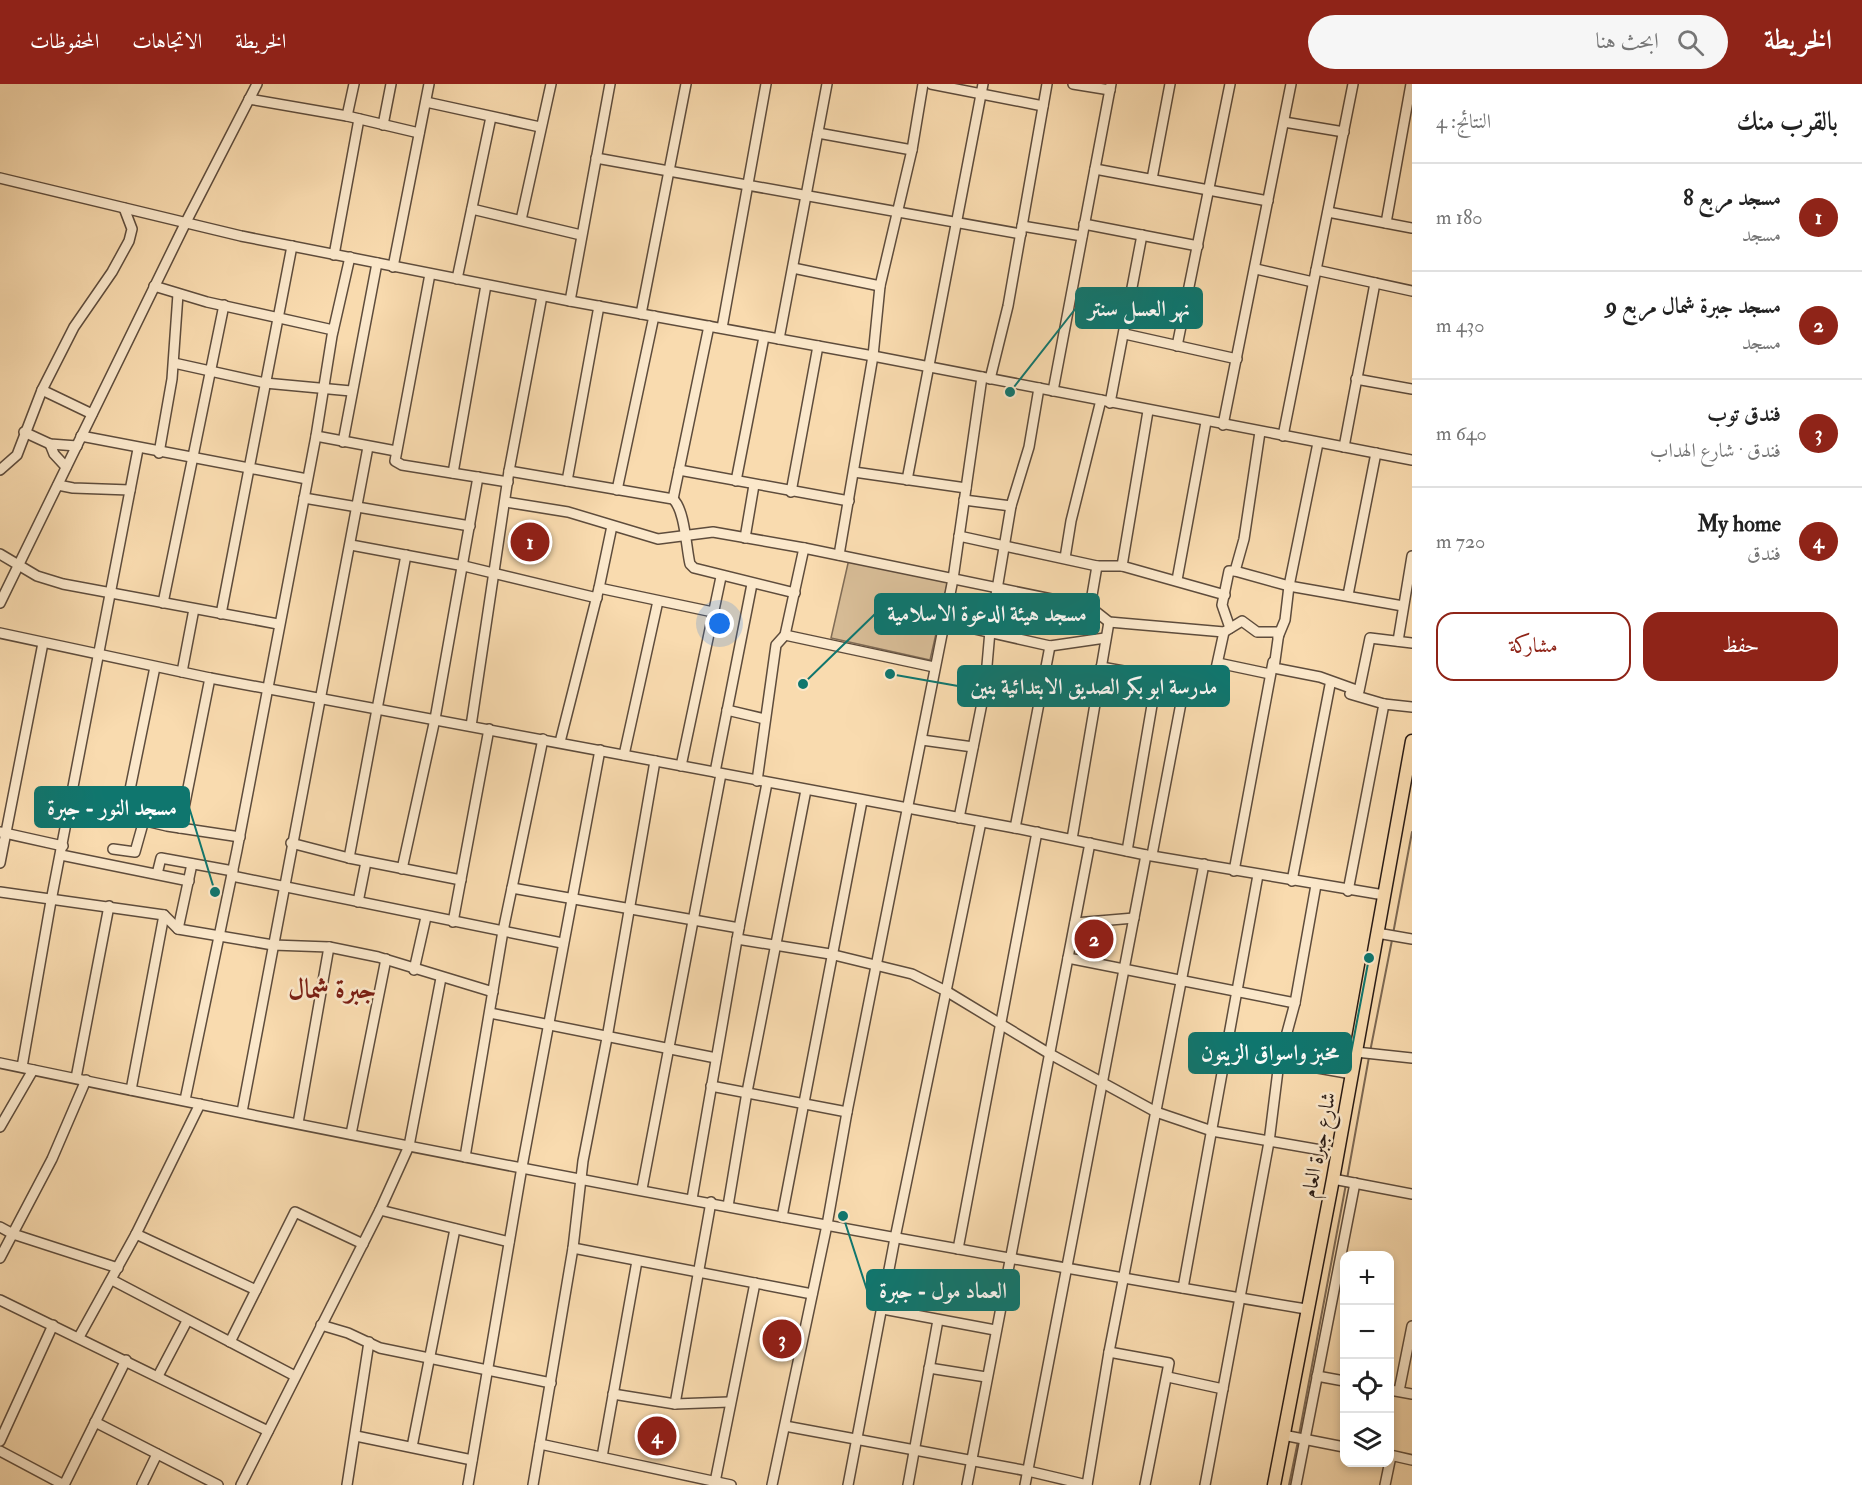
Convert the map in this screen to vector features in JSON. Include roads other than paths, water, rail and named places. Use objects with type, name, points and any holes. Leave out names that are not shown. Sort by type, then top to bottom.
[{"type":"main road","name":"شارع جبرة العام","points":[[1274,1485],[1306,1309],[1338,1153],[1412,741]]},
{"type":"street","points":[[0,603],[154,286],[256,84]]},
{"type":"street","points":[[347,116],[354,84]]},
{"type":"street","points":[[383,125],[391,84]]},
{"type":"street","points":[[393,267],[429,84]]},
{"type":"street","points":[[521,220],[551,84]]},
{"type":"street","points":[[570,301],[610,84]]},
{"type":"street","points":[[641,314],[686,84]]},
{"type":"street","points":[[722,328],[766,84]]},
{"type":"street","points":[[779,339],[827,84]]},
{"type":"street","points":[[840,555],[873,356],[880,286],[912,150],[923,84]]},
{"type":"street","points":[[931,84],[982,89],[1043,106]]},
{"type":"street","points":[[772,1485],[827,1225],[847,1112],[909,808],[934,668],[953,579],[964,500],[986,378],[1008,306],[1047,84]]},
{"type":"street","points":[[1053,391],[1110,87],[1074,84]]},
{"type":"street","points":[[1152,179],[1170,84]]},
{"type":"street","points":[[1177,346],[1230,84]]},
{"type":"street","points":[[1223,425],[1256,269],[1291,84]]},
{"type":"street","points":[[1283,436],[1353,84]]},
{"type":"street","points":[[1386,223],[1411,84]]},
{"type":"street","points":[[907,480],[982,89]]},
{"type":"street","points":[[249,99],[347,116],[419,134]]},
{"type":"street","points":[[426,102],[540,127]]},
{"type":"street","points":[[457,279],[491,117]]},
{"type":"street","points":[[334,255],[359,119]]},
{"type":"street","points":[[1284,122],[1344,132]]},
{"type":"street","points":[[818,133],[912,150]]},
{"type":"street","points":[[596,158],[957,222],[1082,236]]},
{"type":"street","points":[[1095,169],[1268,201]]},
{"type":"street","points":[[0,178],[225,233],[377,264],[873,356],[1148,411],[1412,460]]},
{"type":"street","points":[[0,470],[17,455],[42,390],[74,327],[112,273],[129,241],[132,230],[124,208]]},
{"type":"street","points":[[472,209],[581,235]]},
{"type":"street","points":[[1328,212],[1412,228]]},
{"type":"street","points":[[1084,224],[1198,246]]},
{"type":"street","points":[[1065,558],[1071,520],[1125,334],[1142,235]]},
{"type":"street","points":[[221,614],[292,246]]},
{"type":"street","points":[[185,1100],[240,837],[278,624],[325,387],[333,330],[350,257]]},
{"type":"street","points":[[343,442],[377,264]]},
{"type":"street","points":[[793,268],[880,286]]},
{"type":"street","points":[[1256,269],[1313,282]]},
{"type":"street","points":[[1316,270],[1412,291]]},
{"type":"street","points":[[429,274],[395,461],[397,464],[508,482]]},
{"type":"street","points":[[1344,447],[1375,283]]},
{"type":"street","points":[[453,473],[486,285]]},
{"type":"street","points":[[154,286],[278,319],[333,330]]},
{"type":"street","points":[[159,453],[174,363],[178,294]]},
{"type":"street","points":[[471,726],[509,471],[542,296]]},
{"type":"street","points":[[163,603],[224,305]]},
{"type":"street","points":[[567,481],[599,306]]},
{"type":"street","points":[[617,490],[654,316]]},
{"type":"street","points":[[673,499],[708,326]]},
{"type":"street","points":[[1125,334],[1237,359]]},
{"type":"street","points":[[736,482],[764,337]]},
{"type":"street","points":[[791,492],[818,346]]},
{"type":"street","points":[[174,363],[265,383],[351,391]]},
{"type":"street","points":[[1356,379],[1412,389]]},
{"type":"street","points":[[959,818],[985,688],[990,631],[1011,507],[1029,447],[1039,388]]},
{"type":"street","points":[[42,390],[92,414]]},
{"type":"street","points":[[1122,566],[1148,411]]},
{"type":"street","points":[[1178,580],[1206,422]]},
{"type":"street","points":[[24,432],[50,444],[77,446]]},
{"type":"street","points":[[1235,571],[1244,539],[1260,432]]},
{"type":"street","points":[[81,436],[159,453],[307,479]]},
{"type":"street","points":[[316,436],[396,451]]},
{"type":"street","points":[[1234,871],[1271,672],[1279,632],[1285,620],[1289,586],[1318,443]]},
{"type":"street","points":[[50,444],[54,454],[66,467]]},
{"type":"street","points":[[242,1112],[291,843],[351,545],[368,447]]},
{"type":"street","points":[[22,1067],[51,901],[138,449]]},
{"type":"street","points":[[1347,595],[1376,453]]},
{"type":"street","points":[[679,470],[849,501]]},
{"type":"street","points":[[509,471],[673,499],[678,504],[690,564],[699,571],[795,593]]},
{"type":"street","points":[[854,472],[966,488]]},
{"type":"street","points":[[402,869],[435,719],[478,477]]},
{"type":"street","points":[[58,484],[72,488],[130,490]]},
{"type":"street","points":[[745,537],[754,485]]},
{"type":"street","points":[[304,498],[470,526]]},
{"type":"street","points":[[964,500],[1011,507]]},
{"type":"street","points":[[506,502],[568,512],[657,539],[712,532],[840,555],[1090,607],[1108,622],[1227,630],[1242,621],[1257,632],[1279,632]]},
{"type":"street","points":[[560,742],[600,588],[612,526]]},
{"type":"street","points":[[959,536],[1096,566],[1122,566],[1225,595]]},
{"type":"street","points":[[351,545],[464,566],[495,576],[597,598]]},
{"type":"street","points":[[757,781],[776,645],[785,635],[804,548]]},
{"type":"street","points":[[0,554],[45,580],[278,624]]},
{"type":"street","points":[[349,858],[406,555]]},
{"type":"street","points":[[1398,641],[1412,556]]},
{"type":"street","points":[[1090,607],[1096,566]]},
{"type":"street","points":[[1101,667],[1212,687],[1227,630],[1222,605],[1229,572],[1235,571],[1289,586],[1403,606]]},
{"type":"street","points":[[681,766],[721,577]]},
{"type":"street","points":[[642,1189],[692,920],[727,711],[752,584]]},
{"type":"street","points":[[600,588],[713,612]]},
{"type":"street","points":[[624,755],[658,601]]},
{"type":"street","points":[[182,672],[194,609]]},
{"type":"street","points":[[944,622],[1050,646],[1106,638]]},
{"type":"street","points":[[1072,839],[1108,622]]},
{"type":"street","points":[[1279,632],[1274,668],[1318,678],[1359,691],[1370,638]]},
{"type":"street","points":[[0,633],[210,678],[1037,832],[1127,852],[1348,891],[1384,895]]},
{"type":"street","points":[[785,635],[934,668]]},
{"type":"street","points":[[1370,638],[1412,643]]},
{"type":"street","points":[[1360,697],[1370,638]]},
{"type":"street","points":[[0,863],[2,832],[43,643]]},
{"type":"street","points":[[1015,828],[1050,646]]},
{"type":"street","points":[[1218,663],[1318,678],[1360,697],[1384,704],[1412,707]]},
{"type":"street","points":[[125,814],[155,667]]},
{"type":"street","points":[[1127,852],[1157,676]]},
{"type":"street","points":[[180,828],[210,678]]},
{"type":"street","points":[[1025,1485],[1123,970],[1185,682]]},
{"type":"street","points":[[1292,881],[1330,685]]},
{"type":"street","points":[[1348,891],[1384,704]]},
{"type":"street","points":[[727,711],[765,719]]},
{"type":"street","points":[[453,922],[489,729]]},
{"type":"street","points":[[465,1157],[503,931],[543,739]]},
{"type":"street","points":[[922,740],[973,747]]},
{"type":"street","points":[[468,1485],[562,943],[600,750]]},
{"type":"street","points":[[533,1485],[573,1248],[583,1161],[607,1038],[655,761]]},
{"type":"street","points":[[692,1199],[737,939],[767,783]]},
{"type":"street","points":[[728,1206],[774,946],[806,790]]},
{"type":"street","points":[[782,1217],[830,954],[862,801]]},
{"type":"street","points":[[70,803],[180,828],[240,837]]},
{"type":"street","points":[[113,849],[135,852],[144,820]]},
{"type":"street","points":[[848,1485],[895,1238],[981,822]]},
{"type":"street","points":[[2,832],[62,850],[189,881]]},
{"type":"street","points":[[958,1250],[1037,832]]},
{"type":"street","points":[[291,843],[366,862],[461,880]]},
{"type":"street","points":[[967,1485],[1090,843]]},
{"type":"street","points":[[157,874],[161,858],[426,917],[562,943]]},
{"type":"street","points":[[358,902],[366,862]]},
{"type":"street","points":[[178,929],[192,864]]},
{"type":"street","points":[[785,1426],[1028,1471],[1087,1485],[1110,1352],[1204,864]]},
{"type":"street","points":[[1183,1288],[1258,875]]},
{"type":"street","points":[[1205,1485],[1269,1142],[1279,1062],[1295,1003],[1316,885]]},
{"type":"street","points":[[512,888],[739,928]]},
{"type":"street","points":[[0,892],[51,901],[109,906],[164,915],[178,929],[273,945],[329,947],[386,959],[414,970],[493,992]]},
{"type":"street","points":[[0,1258],[52,1159],[81,1079],[109,906]]},
{"type":"street","points":[[131,1090],[164,915]]},
{"type":"street","points":[[414,970],[426,917]]},
{"type":"street","points":[[1075,923],[1134,918]]},
{"type":"street","points":[[1377,933],[1412,939]]},
{"type":"street","points":[[737,939],[830,954],[912,975],[946,991],[1050,1054],[1156,1112],[1212,1131],[1338,1153]]},
{"type":"street","points":[[298,1123],[329,947]]},
{"type":"street","points":[[1068,958],[1295,1003]]},
{"type":"street","points":[[351,1134],[386,959]]},
{"type":"street","points":[[241,1485],[380,1210],[409,1146],[441,978]]},
{"type":"street","points":[[490,1013],[716,1058]]},
{"type":"street","points":[[1226,1052],[1352,1074]]},
{"type":"street","points":[[1356,1052],[1412,1058]]},
{"type":"street","points":[[0,1063],[409,1146],[782,1217],[1009,1259],[1306,1309]]},
{"type":"street","points":[[0,1127],[33,1070]]},
{"type":"street","points":[[711,1086],[847,1112]]},
{"type":"street","points":[[79,1337],[136,1234],[200,1104]]},
{"type":"street","points":[[1333,1179],[1411,1194],[1412,1183]]},
{"type":"street","points":[[1296,1485],[1355,1183]]},
{"type":"street","points":[[675,1404],[711,1202]]},
{"type":"street","points":[[380,1210],[509,1242]]},
{"type":"street","points":[[230,1342],[295,1212],[363,1244]]},
{"type":"street","points":[[0,1227],[13,1234],[118,1268]]},
{"type":"street","points":[[412,1447],[455,1229]]},
{"type":"street","points":[[136,1234],[255,1290]]},
{"type":"street","points":[[573,1248],[812,1294]]},
{"type":"street","points":[[602,1457],[637,1261]]},
{"type":"street","points":[[112,1280],[296,1376]]},
{"type":"street","points":[[715,1482],[729,1402],[755,1283]]},
{"type":"street","points":[[0,1300],[268,1431]]},
{"type":"street","points":[[883,1310],[995,1330]]},
{"type":"street","points":[[908,1485],[938,1320]]},
{"type":"street","points":[[158,1376],[187,1321]]},
{"type":"street","points":[[0,1441],[53,1325]]},
{"type":"street","points":[[321,1325],[380,1348],[551,1383]]},
{"type":"street","points":[[1412,1326],[1394,1390],[1412,1394]]},
{"type":"street","points":[[347,1485],[369,1342]]},
{"type":"street","points":[[1110,1352],[1165,1360],[1170,1368],[1145,1485]]},
{"type":"street","points":[[0,1451],[64,1485],[126,1360]]},
{"type":"street","points":[[929,1368],[986,1377]]},
{"type":"street","points":[[1317,1376],[1340,1381]]},
{"type":"street","points":[[1168,1377],[1223,1389]]},
{"type":"street","points":[[613,1394],[675,1404],[729,1402]]},
{"type":"street","points":[[95,1422],[218,1485]]},
{"type":"street","points":[[1283,1435],[1340,1446]]},
{"type":"street","points":[[356,1436],[472,1460]]},
{"type":"street","points":[[540,1444],[730,1485]]},
{"type":"street","points":[[142,1485],[157,1454]]},
{"type":"street","points":[[1394,1457],[1412,1460]]},
{"type":"street","points":[[1385,1485],[1388,1467]]},
{"type":"waterway","points":[[1393,934],[1412,832]]},
{"type":"waterway","points":[[1370,1052],[1392,940]]},
{"type":"waterway","points":[[1347,1179],[1369,1057]]},
{"type":"waterway","points":[[1299,1435],[1346,1184]]},
{"type":"waterway","points":[[1289,1485],[1298,1441]]},
{"type":"place","name":"نهر العسل سنتر","points":[[1010,392]]},
{"type":"place","name":"مسجد مربع 8","points":[[530,542]]},
{"type":"place","name":"مدرسة ابو بكر الصديق الابتدائية بنين","points":[[890,674]]},
{"type":"place","name":"مسجد هيئة الدعوة الاسلامية","points":[[803,684]]},
{"type":"place","name":"مسجد النور - جبرة","points":[[215,892]]},
{"type":"place","name":"مسجد جبرة شمال مربع 9","points":[[1094,939]]},
{"type":"place","name":"مخبز واسواق الزيتون","points":[[1369,958]]},
{"type":"place","name":"العماد مول - جبرة","points":[[843,1216]]},
{"type":"place","name":"فندق توب","points":[[782,1339]]},
{"type":"place","name":"My home","points":[[657,1436]]},
{"type":"district","name":"جبرة شمال","points":[[332,989]]}]
